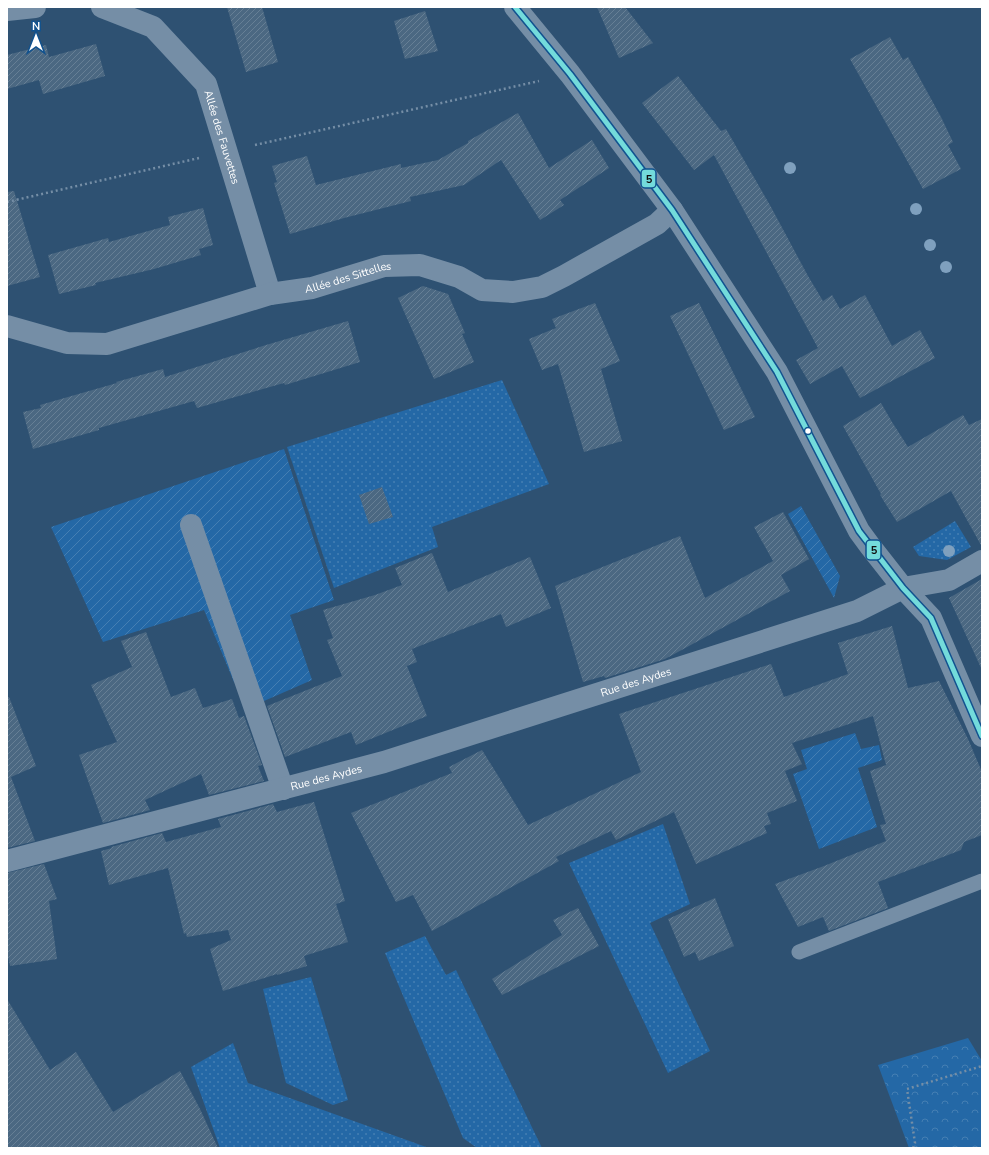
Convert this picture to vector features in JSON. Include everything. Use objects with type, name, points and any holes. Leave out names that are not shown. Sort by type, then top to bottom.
[{"type":"street","points":[[7,10],[35,7]]},
{"type":"street","name":"Allée des Fauvettes","points":[[102,7],[153,27],[206,84],[270,294]]},
{"type":"street","points":[[515,7],[570,74],[672,210],[776,372],[860,531],[903,588],[931,618],[982,736]]},
{"type":"street","name":"Allée des Sittelles","points":[[7,326],[67,343],[107,344],[270,294],[312,288],[384,266],[420,265],[459,277],[482,290],[513,292],[542,287],[657,224],[672,210]]},
{"type":"street","name":"Rue des Aydes","points":[[191,525],[283,788]]},
{"type":"street","name":"Rue des Aydes","points":[[7,861],[384,762],[857,611],[903,588],[949,580],[982,561]]},
{"type":"lane","points":[[799,952],[982,882]]},
{"type":"path","points":[[7,202],[570,74]]},
{"type":"path","points":[[913,1148],[915,1143],[906,1089],[982,1066]]},
{"type":"green space","points":[[502,380],[549,484],[432,527],[438,547],[334,588],[287,447]]},
{"type":"green space","points":[[284,449],[334,600],[290,615],[312,680],[264,701],[234,682],[204,610],[103,642],[51,527]]},
{"type":"green space","points":[[801,506],[840,576],[834,598],[788,514]]},
{"type":"green space","points":[[955,521],[971,547],[947,560],[919,556],[913,547]]},
{"type":"green space","points":[[855,733],[861,749],[879,745],[882,760],[858,768],[877,827],[819,849],[793,774],[807,769],[801,750]]},
{"type":"green space","points":[[663,824],[690,904],[650,923],[710,1051],[668,1073],[569,863]]},
{"type":"green space","points":[[425,936],[446,975],[456,970],[542,1148],[477,1148],[463,1138],[385,953]]},
{"type":"green space","points":[[311,977],[348,1100],[333,1105],[286,1083],[263,989]]},
{"type":"green space","points":[[968,1038],[982,1061],[982,1148],[909,1148],[878,1065]]},
{"type":"green space","points":[[233,1043],[248,1083],[429,1148],[220,1148],[191,1067]]},
{"type":"building","points":[[227,7],[262,7],[278,62],[246,72]]},
{"type":"building","points":[[597,7],[625,7],[653,43],[619,58]]},
{"type":"building","points":[[425,11],[438,51],[405,59],[394,21]]},
{"type":"building","points":[[890,37],[903,60],[908,57],[941,117],[953,142],[948,145],[961,169],[923,189],[850,59]]},
{"type":"building","points":[[96,44],[105,76],[43,94],[39,80],[7,89],[7,55],[46,45],[49,57]]},
{"type":"building","points":[[678,76],[721,131],[726,129],[823,301],[832,295],[840,309],[865,295],[892,346],[920,330],[935,358],[860,398],[842,366],[810,384],[796,360],[818,348],[714,155],[694,170],[642,103]]},
{"type":"building","points":[[518,113],[549,168],[592,140],[609,168],[560,200],[564,205],[540,220],[501,160],[464,185],[410,197],[411,201],[344,218],[290,234],[274,183],[277,182],[272,166],[307,156],[316,185],[401,164],[401,168],[438,160]]},
{"type":"building","points":[[14,191],[40,277],[7,286],[7,192]]},
{"type":"building","points":[[203,208],[213,245],[199,249],[201,255],[59,294],[48,255],[108,238],[109,242],[170,225],[168,217]]},
{"type":"building","points":[[423,286],[448,294],[465,333],[462,334],[474,362],[434,379],[398,298]]},
{"type":"building","points":[[595,303],[620,361],[601,369],[622,441],[584,452],[558,364],[542,370],[529,339],[556,328],[552,319]]},
{"type":"building","points":[[699,303],[755,417],[724,430],[670,316]]},
{"type":"building","points":[[348,321],[360,362],[285,385],[284,383],[197,408],[194,401],[99,428],[99,430],[33,449],[23,412],[41,408],[40,405],[163,369],[165,377]]},
{"type":"building","points":[[881,403],[908,447],[963,415],[969,425],[982,419],[982,547],[951,491],[897,522],[880,495],[881,494],[843,426]]},
{"type":"building","points":[[382,487],[393,517],[369,524],[359,495]]},
{"type":"building","points":[[783,512],[809,559],[781,575],[790,591],[665,659],[605,678],[604,676],[583,682],[555,586],[680,536],[705,598],[773,561],[754,527]]},
{"type":"building","points":[[432,553],[448,592],[530,557],[551,608],[506,627],[501,614],[412,649],[417,662],[407,666],[427,716],[356,745],[351,732],[285,757],[267,706],[342,676],[327,640],[333,638],[323,610],[375,595],[402,585],[395,568]]},
{"type":"building","points":[[982,579],[982,670],[949,598]]},
{"type":"building","points":[[892,626],[908,688],[939,681],[968,739],[982,772],[982,835],[964,842],[961,850],[878,882],[888,908],[829,931],[823,917],[798,927],[775,884],[886,841],[880,825],[886,824],[870,771],[886,765],[873,716],[792,743],[802,764],[785,771],[797,801],[767,813],[771,824],[764,826],[767,833],[696,864],[674,812],[616,840],[611,831],[556,857],[559,861],[432,931],[413,895],[396,902],[351,813],[452,773],[449,767],[482,750],[528,825],[641,772],[619,714],[771,664],[784,697],[848,674],[838,643]]},
{"type":"building","points":[[146,632],[171,697],[195,688],[203,708],[232,699],[239,718],[244,716],[262,765],[258,766],[264,781],[209,795],[201,774],[145,800],[150,810],[103,823],[79,755],[117,742],[91,685],[132,667],[121,641]]},
{"type":"building","points":[[7,697],[9,697],[36,766],[11,777],[35,841],[7,848]]},
{"type":"building","points":[[314,802],[345,901],[336,904],[348,942],[304,956],[307,966],[223,991],[210,949],[231,940],[228,930],[187,937],[186,933],[184,934],[168,868],[109,885],[101,851],[162,833],[166,842],[221,827],[218,819],[273,804],[277,812]]},
{"type":"building","points":[[44,864],[57,899],[49,901],[57,959],[10,966],[7,952],[7,873]]},
{"type":"building","points":[[715,898],[734,946],[699,961],[695,952],[684,957],[668,919]]},
{"type":"building","points":[[578,908],[599,946],[502,995],[492,979],[562,935],[553,920]]},
{"type":"building","points":[[7,999],[50,1070],[76,1052],[113,1112],[180,1071],[218,1148],[7,1148]]},
{"type":"transit line","name":"5","points":[[515,7],[570,74],[672,210],[777,372],[859,531],[903,588],[931,618],[982,736]]}]
